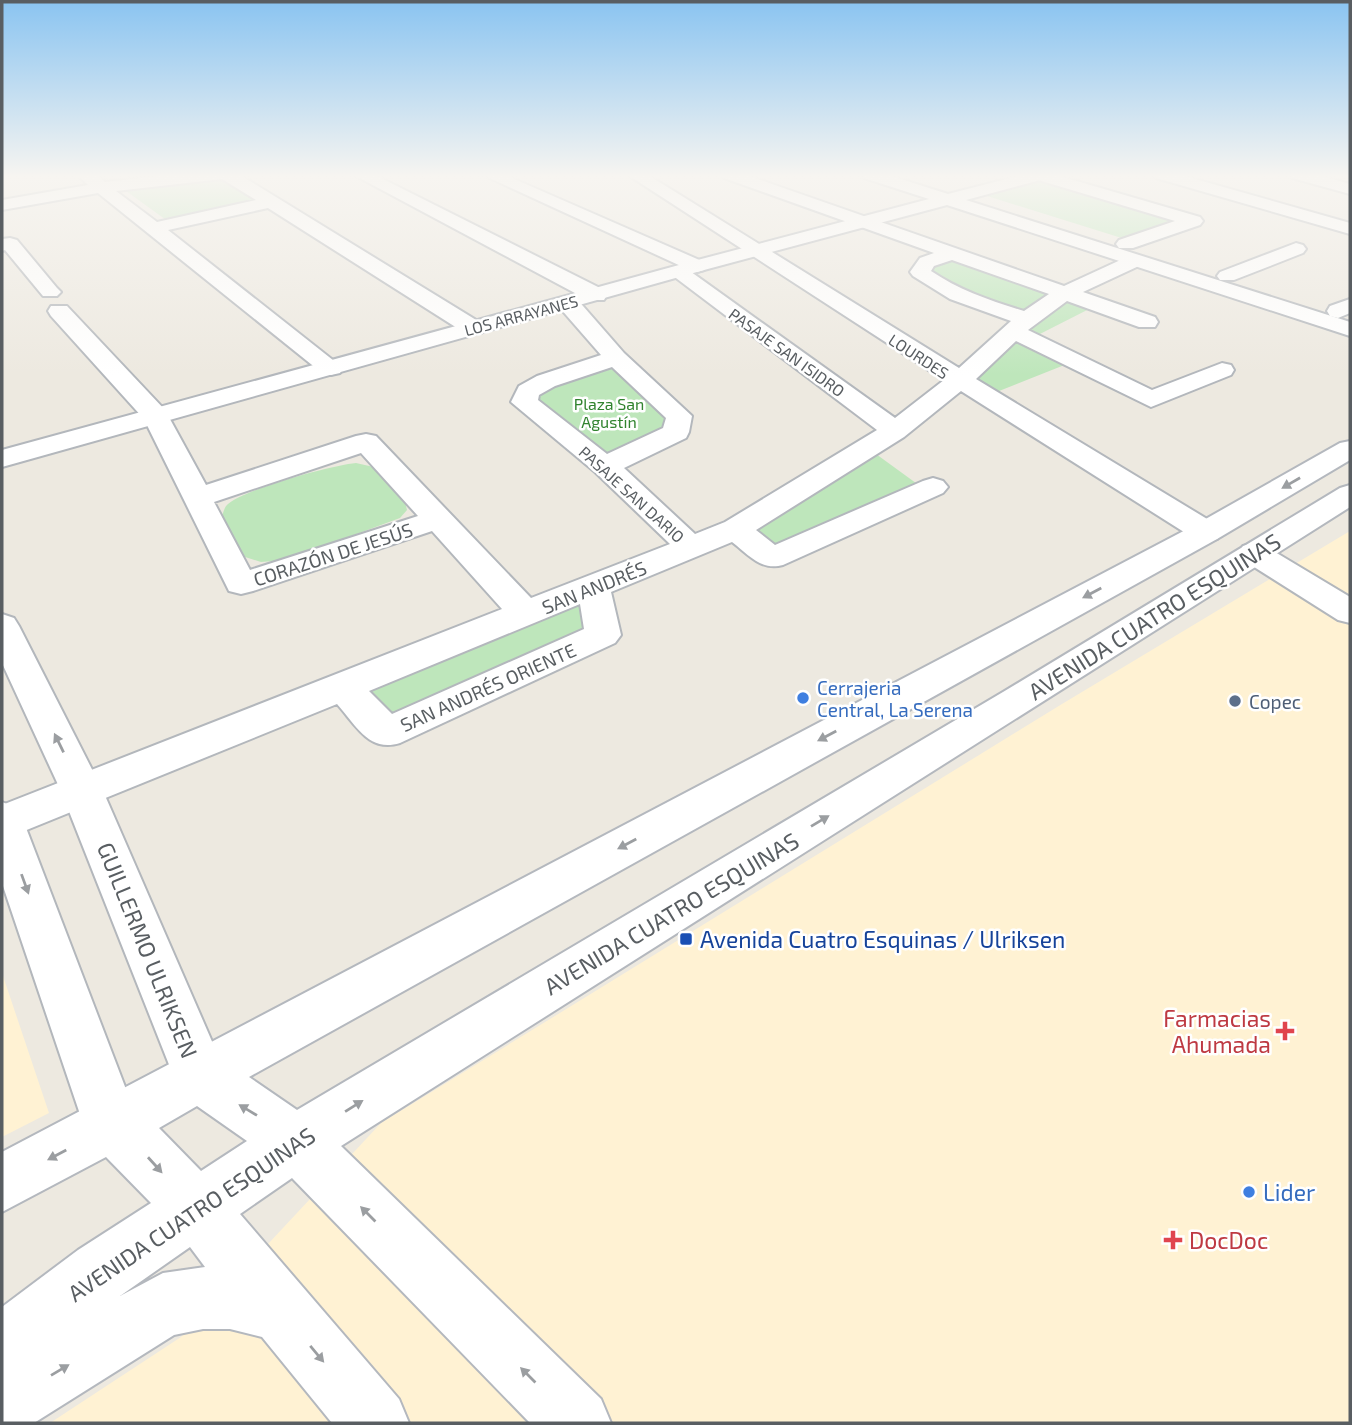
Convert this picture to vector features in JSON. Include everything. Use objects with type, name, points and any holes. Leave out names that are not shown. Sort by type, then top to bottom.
[{"type":"street","points":[[170,242],[331,368]]},
{"type":"street","points":[[334,242],[473,328]]},
{"type":"street","points":[[492,242],[596,295]]},
{"type":"street","name":"PASAJE SAN ISIDRO","points":[[630,242],[688,269],[895,432]]},
{"type":"street","name":"LOURDES","points":[[743,242],[959,381],[1206,532]]},
{"type":"street","name":"LOS ARRAYANES","points":[[2,459],[794,242]]},
{"type":"street","points":[[922,242],[1147,322]]},
{"type":"street","points":[[1097,242],[1347,315]]},
{"type":"street","name":"SAN ANDRÉS","points":[[2,821],[692,548],[736,528],[895,432],[959,381],[1021,326],[1067,292],[1152,242]]},
{"type":"street","name":"CORAZÓN DE JESÚS","points":[[2,245],[10,244],[55,302],[156,416],[241,584],[438,519]]},
{"type":"street","points":[[1227,276],[1296,248]]},
{"type":"street","points":[[1130,252],[1227,276],[1347,315]]},
{"type":"street","points":[[954,253],[927,262],[920,272],[932,282],[1021,326],[1151,399],[1222,370]]},
{"type":"street","points":[[568,303],[616,358],[679,416],[676,432],[605,466]]},
{"type":"street","name":"PASAJE SAN DARIO","points":[[616,358],[546,381],[528,391],[524,402],[605,466],[692,548]]},
{"type":"street","name":"CORAZÓN DE JESÚS","points":[[197,498],[366,442],[526,614]]},
{"type":"street","name":"AVENIDA CUATRO ESQUINAS","points":[[2,1183],[112,1126],[1206,532],[1350,449]]},
{"type":"street","points":[[736,528],[772,558],[933,487]]},
{"type":"street","name":"AVENIDA CUATRO ESQUINAS","points":[[2,1347],[100,1272],[296,1142],[1051,681],[1350,494]]},
{"type":"street","points":[[1254,553],[1350,612]]},
{"type":"street","name":"SAN ANDRÉS ORIENTE","points":[[343,687],[386,733],[603,635],[593,587]]},
{"type":"street","name":"GUILLERMO ULRIKSEN","points":[[2,626],[82,791],[200,1076],[296,1142],[577,1423]]},
{"type":"street","points":[[2,821],[112,1126],[137,1146],[195,1207],[375,1423]]},
{"type":"street","points":[[2,1405],[163,1305],[203,1298],[230,1298],[279,1309]]},
{"type":"shaded area","points":[[1350,531],[1350,1423],[50,1423],[181,1337],[381,1123],[1062,704]]},
{"type":"shaded area","points":[[2,973],[49,1113],[2,1137]]},
{"type":"green space","points":[[955,256],[1058,292],[1022,315],[976,300],[928,272],[933,264]]},
{"type":"green space","points":[[1070,297],[1095,306],[1034,337],[1025,332]]},
{"type":"green space","points":[[1017,336],[1072,362],[989,395],[966,381]]},
{"type":"green space","name":"Plaza San Agustín","points":[[614,362],[672,417],[669,430],[606,460],[531,401],[534,392]]},
{"type":"green space","points":[[876,454],[920,486],[774,549],[749,529]]},
{"type":"green space","points":[[356,463],[378,468],[405,502],[407,510],[400,518],[286,560],[261,562],[242,556],[221,519],[228,504],[270,485]]},
{"type":"green space","points":[[588,594],[595,633],[390,725],[357,692]]},
{"type":"place","name":"Cerrajeria Central, La Serena","points":[[803,698]]},
{"type":"place","name":"Copec","points":[[1235,701]]},
{"type":"place","name":"Avenida Cuatro Esquinas / Ulriksen","points":[[686,939]]},
{"type":"place","name":"Farmacias Ahumada","points":[[1285,1031]]},
{"type":"place","name":"Lider","points":[[1249,1192]]},
{"type":"place","name":"DocDoc","points":[[1173,1240]]}]
